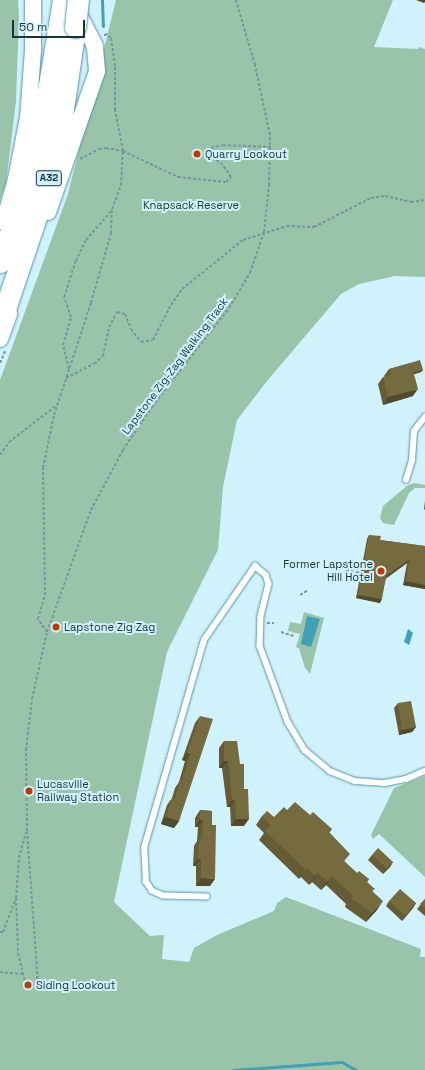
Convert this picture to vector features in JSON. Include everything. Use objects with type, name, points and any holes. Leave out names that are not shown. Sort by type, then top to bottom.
[{"type":"highway","name":"A32","points":[[0,324],[48,181],[60,130],[76,26],[68,1]]},
{"type":"highway","name":"A32","points":[[0,262],[28,181],[42,127],[68,1]]},
{"type":"main road","points":[[0,235],[16,179],[28,118],[32,77],[33,0]]},
{"type":"main road","points":[[0,339],[96,78],[95,46],[86,24],[68,1]]},
{"type":"lane","points":[[406,480],[412,460],[411,442],[414,431],[425,417]]},
{"type":"lane","points":[[207,897],[163,896],[152,891],[146,882],[144,848],[204,640],[254,566],[266,576],[269,584],[261,618],[260,646],[288,722],[305,750],[330,771],[364,783],[397,781],[425,771]]},
{"type":"path","name":"Lapstone Zig-Zag Walking Track","points":[[27,831],[19,858],[16,898],[18,953],[23,974],[28,985],[38,984],[27,831],[26,750],[32,699],[47,632],[91,510],[123,450],[152,407],[229,308],[250,273],[264,232],[271,147],[255,65],[236,0]]},
{"type":"path","points":[[69,370],[63,345],[71,317],[64,297],[76,261],[86,240],[106,220],[121,185],[123,151],[115,110],[117,84],[111,38],[107,34],[102,37]]},
{"type":"path","points":[[79,160],[99,148],[123,151],[178,177],[226,182],[231,177],[224,165],[209,154],[211,148],[223,145],[271,147]]},
{"type":"path","points":[[66,378],[94,364],[103,356],[109,327],[117,312],[125,314],[136,338],[141,342],[153,340],[171,305],[182,289],[243,240],[264,232],[287,226],[314,227],[371,198],[385,196],[411,202],[425,200]]},
{"type":"path","points":[[47,632],[38,619],[45,595],[43,468],[57,405],[111,233],[112,209]]},
{"type":"path","points":[[0,455],[9,442],[57,405]]},
{"type":"path","points":[[346,570],[361,573]]},
{"type":"path","points":[[300,595],[308,590]]},
{"type":"path","points":[[265,623],[274,624]]},
{"type":"path","points":[[282,632],[293,636]]},
{"type":"path","name":"Lapstone Zig-Zag Walking Track","points":[[0,932],[3,932],[16,898]]},
{"type":"path","points":[[0,972],[23,974]]},
{"type":"green space","points":[[0,0],[18,0],[19,18],[16,101],[6,183],[0,200]]},
{"type":"green space","name":"Knapsack Reserve","points":[[116,0],[393,0],[374,47],[418,49],[419,47],[425,49],[425,277],[395,276],[359,284],[341,294],[267,381],[237,420],[223,487],[218,550],[167,652],[114,902],[150,936],[164,935],[162,959],[189,962],[194,948],[217,935],[274,911],[277,903],[286,897],[421,949],[420,957],[425,957],[425,1070],[0,1070],[0,380],[68,194]]},
{"type":"green space","points":[[415,483],[425,485],[425,488],[415,488],[409,493],[394,525],[383,523],[380,518],[383,506],[408,485]]},
{"type":"green space","points":[[304,612],[324,618],[310,674],[305,668],[299,648],[296,647],[300,634],[288,631],[290,622],[301,624]]},
{"type":"green space","points":[[425,776],[425,877],[379,834],[373,839],[371,835],[394,788]]},
{"type":"water","points":[[307,616],[320,619],[311,647],[301,644]]},
{"type":"water","points":[[408,629],[413,633],[409,645],[404,642]]},
{"type":"building","points":[[420,360],[423,370],[414,372],[410,363]]},
{"type":"building","points":[[411,363],[418,389],[388,397],[383,377],[391,375],[389,369]]},
{"type":"building","name":"Former Lapstone Hill Hotel","points":[[369,535],[381,536],[380,540],[425,546],[425,585],[406,581],[410,559],[386,576],[382,599],[358,595]]},
{"type":"building","points":[[411,701],[416,727],[402,730],[398,703]]},
{"type":"building","points":[[200,716],[213,719],[179,821],[166,817],[172,798],[175,799],[180,780],[182,781],[190,754],[187,753]]},
{"type":"building","points":[[224,741],[237,741],[240,764],[244,764],[244,789],[248,789],[249,819],[236,819],[235,799],[232,800],[228,761],[224,761]]},
{"type":"building","points":[[295,802],[310,815],[313,812],[332,829],[329,832],[350,854],[344,861],[357,873],[359,871],[369,879],[367,882],[375,889],[372,891],[383,901],[372,913],[351,898],[353,896],[332,876],[328,881],[318,873],[315,876],[307,868],[306,870],[265,831],[271,825],[262,816],[267,811],[274,817],[284,807],[287,810]]},
{"type":"building","points":[[200,810],[212,811],[212,825],[216,825],[215,879],[201,878],[201,859],[198,859],[199,839],[202,839],[203,820],[200,820]]},
{"type":"building","points":[[378,848],[393,862],[387,869],[372,855]]},
{"type":"building","points":[[400,889],[416,903],[405,916],[389,901]]},
{"type":"building","points":[[425,899],[425,908],[420,904]]},
{"type":"waterway","points":[[102,0],[103,26]]},
{"type":"waterway","points":[[233,1070],[342,1062],[356,1070]]},
{"type":"place","name":"Quarry Lookout","points":[[197,154]]},
{"type":"place","name":"Former Lapstone Hill Hotel","points":[[381,571]]},
{"type":"place","name":"Lapstone Zig Zag","points":[[56,627]]},
{"type":"place","name":"Lucasville Railway Station","points":[[29,791]]},
{"type":"place","name":"Siding Lookout","points":[[28,985]]}]
